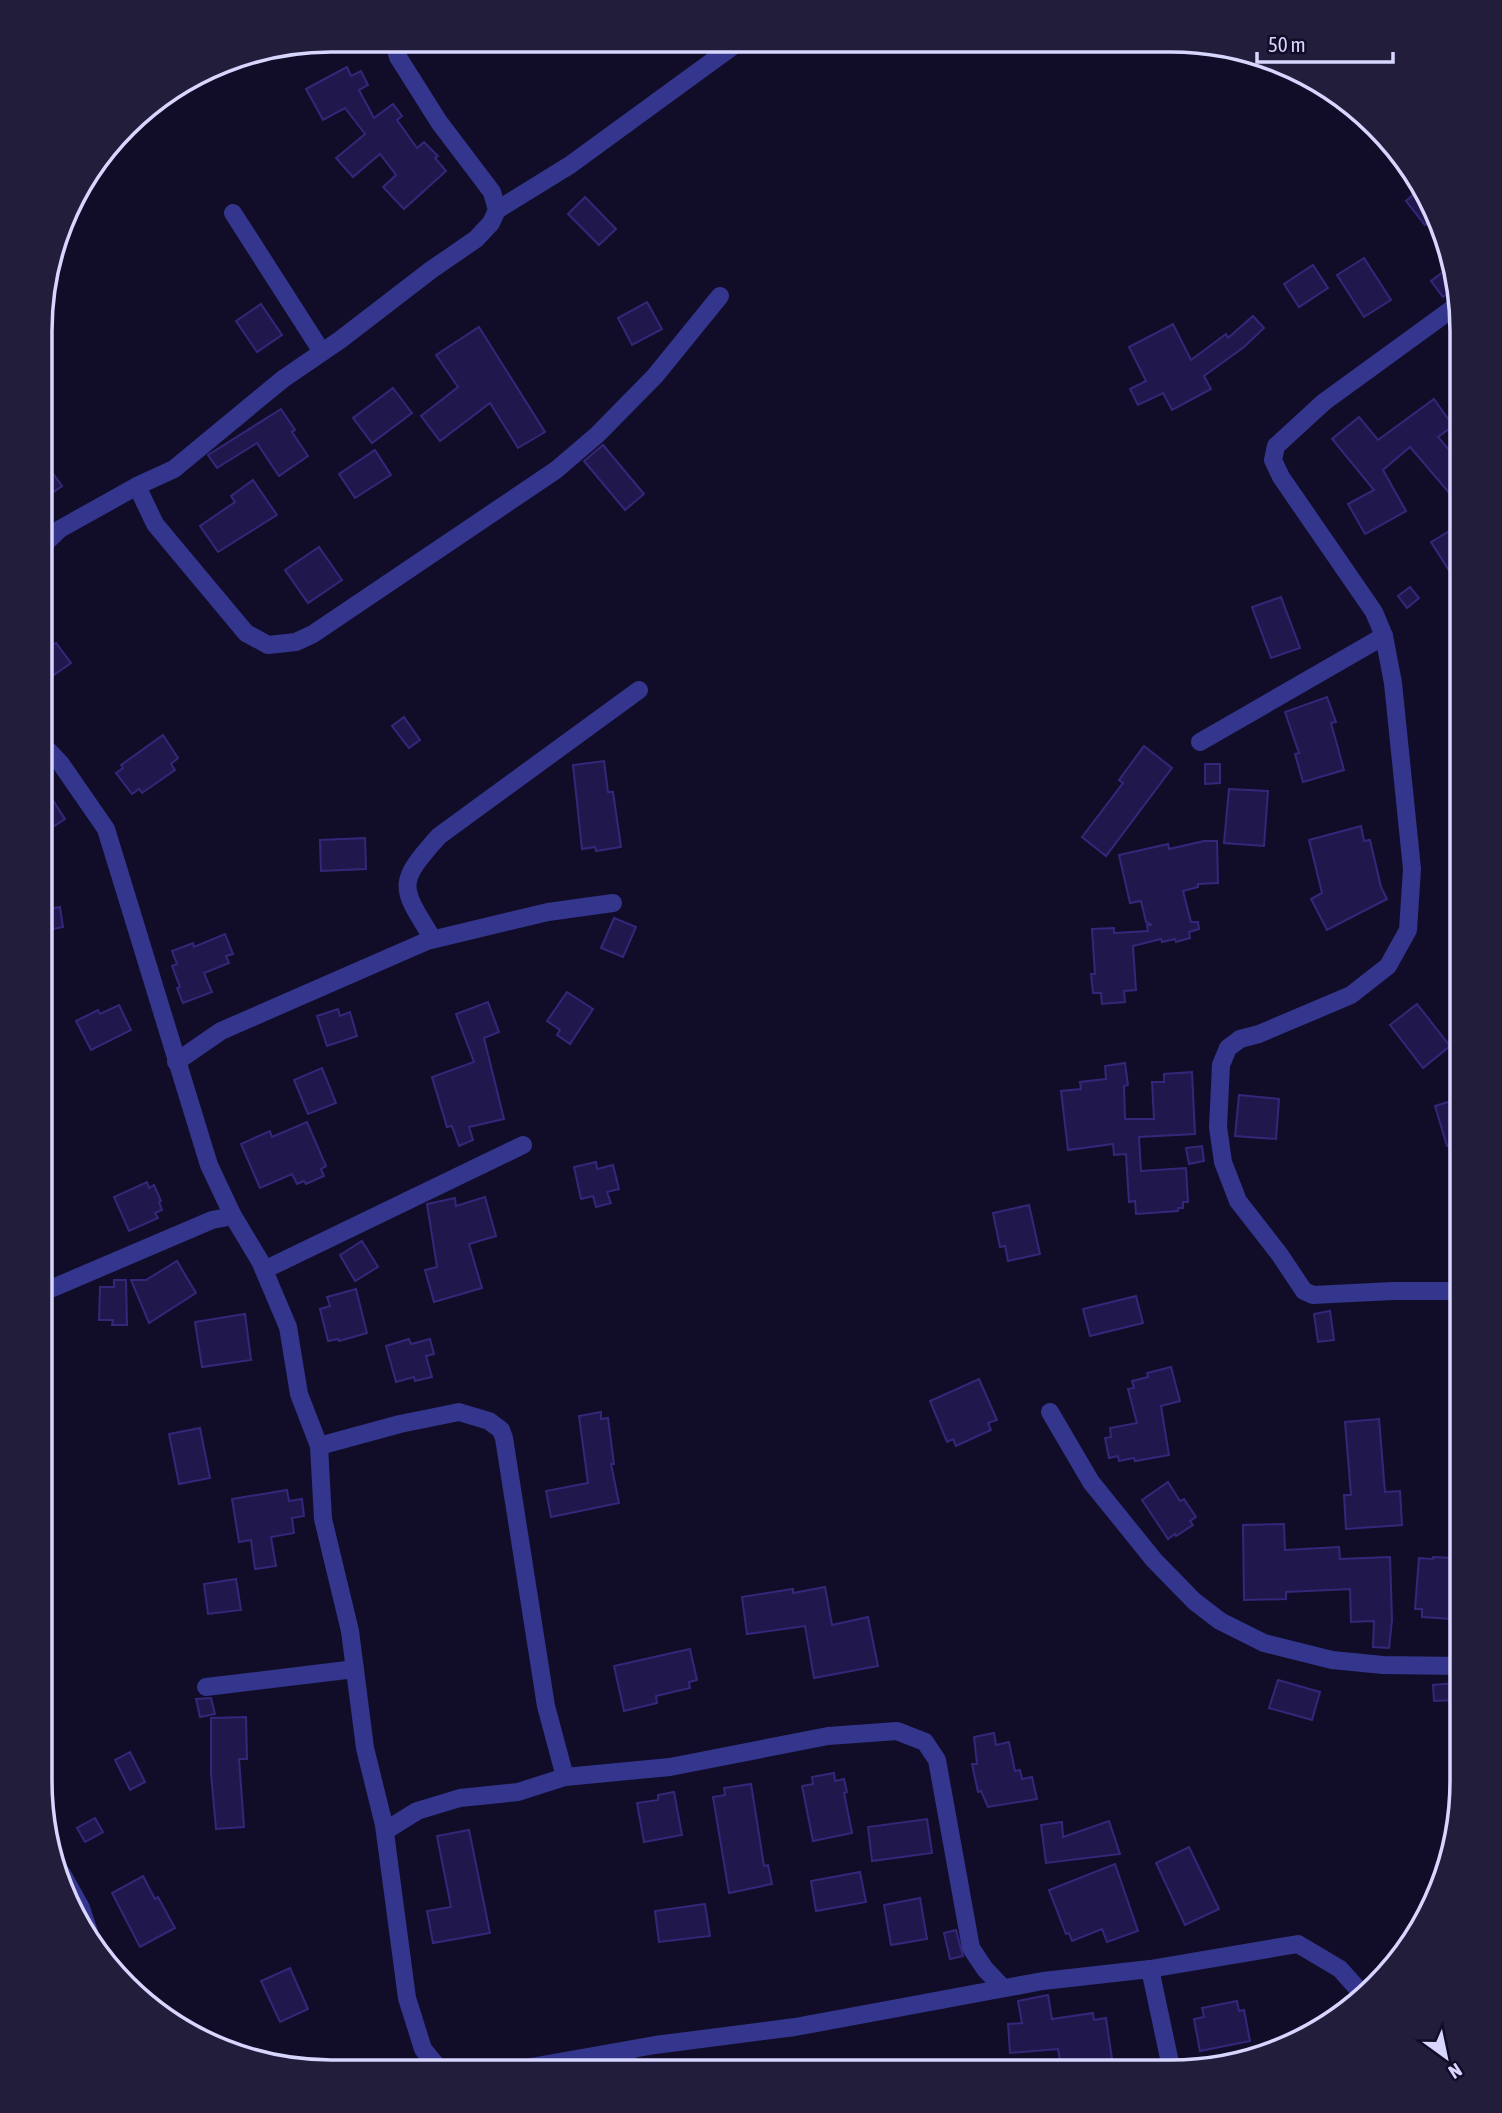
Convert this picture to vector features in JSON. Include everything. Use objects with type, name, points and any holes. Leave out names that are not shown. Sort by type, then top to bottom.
[{"type":"street","points":[[397,52],[439,122],[492,192],[497,210]]},
{"type":"street","points":[[52,537],[60,529],[137,486],[174,469],[283,379],[476,239],[491,223],[497,210],[570,165],[725,52]]},
{"type":"street","points":[[233,213],[322,352]]},
{"type":"street","points":[[137,486],[155,524],[246,633],[268,645],[296,642],[313,634],[556,470],[597,435],[655,376],[720,296]]},
{"type":"street","points":[[1449,311],[1324,402],[1276,446],[1273,460],[1281,477],[1374,612],[1384,636],[1393,683],[1410,856],[1408,930],[1388,966],[1351,995],[1259,1034],[1240,1039],[1228,1048],[1221,1065],[1218,1127],[1223,1163],[1238,1201],[1304,1291],[1313,1295],[1450,1291]]},
{"type":"street","points":[[1200,742],[1384,636]]},
{"type":"street","points":[[433,939],[409,900],[407,881],[412,866],[439,836],[639,690]]},
{"type":"street","points":[[52,755],[106,829],[209,1165],[233,1216],[264,1270],[288,1326],[299,1394],[319,1446],[323,1519],[351,1631],[365,1748],[385,1832],[407,1998],[414,2027],[432,2060]]},
{"type":"street","points":[[176,1062],[222,1031],[433,939],[548,912],[613,903]]},
{"type":"street","points":[[264,1270],[523,1145]]},
{"type":"street","points":[[52,1288],[212,1220],[233,1216]]},
{"type":"street","points":[[319,1446],[400,1424],[459,1412],[489,1421],[501,1430],[546,1706],[565,1777]]},
{"type":"street","points":[[1050,1412],[1091,1482],[1146,1550],[1194,1601],[1220,1621],[1264,1643],[1332,1660],[1383,1665],[1450,1666]]},
{"type":"street","points":[[206,1688],[355,1669]]},
{"type":"street","points":[[385,1832],[417,1811],[475,1795],[518,1792],[565,1777],[670,1767],[828,1736],[897,1731],[925,1742],[937,1760],[971,1948],[985,1969],[1003,1988]]},
{"type":"street","points":[[572,2060],[795,2028],[1043,1981],[1150,1969],[1298,1944],[1340,1969],[1357,1988]]},
{"type":"street","points":[[1150,1969],[1169,2060]]},
{"type":"street","points":[[618,2052],[626,2060]]},
{"type":"building","points":[[347,67],[351,76],[361,71],[368,85],[359,90],[374,118],[393,104],[402,116],[397,120],[417,148],[424,142],[438,156],[435,158],[446,171],[404,209],[383,187],[396,175],[380,154],[353,177],[336,158],[365,134],[345,108],[323,120],[306,89]]},
{"type":"building","points":[[1413,195],[1427,223],[1425,225],[1406,201]]},
{"type":"building","points":[[585,197],[616,229],[599,245],[568,214]]},
{"type":"building","points":[[1364,258],[1391,300],[1364,317],[1337,275]]},
{"type":"building","points":[[1313,265],[1328,288],[1299,307],[1284,284]]},
{"type":"building","points":[[1443,272],[1447,294],[1443,297],[1431,281]]},
{"type":"building","points":[[647,302],[662,329],[632,345],[618,318]]},
{"type":"building","points":[[261,304],[282,335],[257,352],[236,321]]},
{"type":"building","points":[[1253,316],[1264,328],[1244,347],[1204,376],[1211,389],[1172,410],[1163,393],[1138,405],[1130,389],[1146,381],[1129,347],[1173,324],[1191,360],[1226,334],[1228,338]]},
{"type":"building","points":[[479,327],[545,432],[518,448],[490,403],[440,441],[421,416],[458,387],[436,355]]},
{"type":"building","points":[[393,388],[412,413],[372,443],[353,418]]},
{"type":"building","points":[[1434,399],[1450,422],[1450,428],[1438,437],[1450,451],[1450,494],[1410,447],[1383,470],[1406,511],[1365,534],[1348,504],[1374,490],[1332,439],[1359,417],[1378,440]]},
{"type":"building","points":[[281,409],[308,456],[279,476],[257,443],[217,468],[208,455]]},
{"type":"building","points":[[603,445],[644,494],[625,510],[584,461]]},
{"type":"building","points":[[375,450],[391,475],[355,498],[339,474]]},
{"type":"building","points":[[52,472],[62,486],[52,493]]},
{"type":"building","points":[[253,480],[277,515],[218,552],[200,526],[235,502],[231,496]]},
{"type":"building","points":[[1450,531],[1450,572],[1431,542]]},
{"type":"building","points":[[319,547],[342,580],[308,603],[285,570]]},
{"type":"building","points":[[1410,587],[1419,598],[1407,608],[1398,596]]},
{"type":"building","points":[[1281,597],[1300,648],[1271,658],[1252,607]]},
{"type":"building","points":[[56,643],[71,663],[52,676],[52,645]]},
{"type":"building","points":[[1327,697],[1336,722],[1331,723],[1344,770],[1303,782],[1295,754],[1299,753],[1285,712]]},
{"type":"building","points":[[404,717],[420,740],[409,748],[392,726]]},
{"type":"building","points":[[163,735],[178,758],[171,764],[175,770],[142,793],[139,789],[132,794],[116,773],[123,768],[121,765]]},
{"type":"building","points":[[1144,746],[1172,768],[1106,856],[1082,837],[1123,783],[1119,780]]},
{"type":"building","points":[[604,761],[608,792],[613,792],[621,847],[596,851],[595,847],[582,849],[573,765]]},
{"type":"building","points":[[1205,764],[1220,764],[1220,783],[1205,784]]},
{"type":"building","points":[[1229,789],[1268,791],[1264,846],[1224,843]]},
{"type":"building","points":[[52,799],[65,819],[52,827]]},
{"type":"building","points":[[1361,826],[1364,841],[1370,840],[1381,887],[1387,899],[1327,930],[1311,899],[1322,893],[1309,840]]},
{"type":"building","points":[[365,838],[366,869],[321,871],[320,840]]},
{"type":"building","points":[[1204,841],[1217,841],[1218,883],[1198,884],[1198,887],[1183,891],[1191,922],[1198,922],[1199,929],[1189,932],[1190,938],[1176,942],[1175,939],[1162,942],[1161,939],[1133,946],[1136,990],[1124,991],[1125,1002],[1102,1004],[1101,993],[1093,993],[1091,974],[1095,974],[1092,929],[1114,928],[1114,933],[1148,931],[1147,925],[1152,925],[1146,922],[1141,901],[1130,903],[1119,855],[1168,844],[1169,849]]},
{"type":"building","points":[[60,907],[63,927],[52,929],[52,908]]},
{"type":"building","points":[[614,918],[636,927],[623,957],[601,948]]},
{"type":"building","points":[[225,934],[233,954],[226,956],[229,963],[204,973],[212,992],[183,1003],[172,966],[177,964],[172,951],[193,943],[194,947]]},
{"type":"building","points":[[567,992],[593,1009],[570,1044],[557,1035],[560,1030],[547,1021]]},
{"type":"building","points":[[488,1002],[499,1032],[484,1038],[504,1119],[469,1127],[473,1140],[459,1146],[452,1126],[447,1127],[432,1077],[474,1062],[456,1014]]},
{"type":"building","points":[[1417,1004],[1450,1046],[1423,1068],[1390,1025]]},
{"type":"building","points":[[119,1005],[131,1030],[91,1050],[76,1021],[98,1010],[100,1014]]},
{"type":"building","points":[[338,1009],[340,1016],[350,1012],[357,1036],[327,1046],[317,1016]]},
{"type":"building","points":[[1125,1063],[1128,1085],[1124,1086],[1125,1119],[1154,1119],[1152,1082],[1164,1082],[1164,1074],[1192,1072],[1195,1134],[1139,1137],[1141,1171],[1186,1168],[1188,1202],[1183,1202],[1183,1208],[1178,1208],[1178,1211],[1136,1214],[1135,1201],[1129,1202],[1126,1154],[1114,1155],[1113,1144],[1068,1150],[1061,1091],[1081,1089],[1080,1082],[1106,1079],[1105,1066]]},
{"type":"building","points":[[322,1068],[336,1103],[308,1114],[294,1080]]},
{"type":"building","points":[[1239,1095],[1279,1099],[1276,1139],[1235,1136]]},
{"type":"building","points":[[1450,1101],[1450,1145],[1447,1146],[1435,1106]]},
{"type":"building","points":[[307,1122],[326,1166],[321,1169],[324,1176],[306,1184],[304,1181],[297,1184],[292,1174],[260,1188],[241,1144],[270,1131],[272,1137]]},
{"type":"building","points":[[1202,1146],[1204,1161],[1189,1164],[1186,1148]]},
{"type":"building","points":[[596,1162],[597,1169],[613,1165],[619,1189],[607,1192],[611,1203],[596,1207],[593,1196],[581,1199],[574,1167]]},
{"type":"building","points":[[147,1182],[149,1188],[154,1185],[162,1210],[155,1213],[158,1218],[129,1231],[114,1197]]},
{"type":"building","points":[[485,1197],[496,1236],[469,1244],[482,1288],[434,1302],[425,1270],[437,1267],[427,1204],[455,1198],[456,1206]]},
{"type":"building","points":[[1029,1205],[1040,1254],[1008,1261],[1005,1246],[1000,1247],[993,1213]]},
{"type":"building","points":[[362,1241],[378,1267],[355,1281],[340,1255]]},
{"type":"building","points":[[177,1261],[196,1293],[149,1323],[131,1280],[146,1280]]},
{"type":"building","points":[[114,1280],[126,1280],[127,1325],[112,1325],[113,1320],[99,1320],[100,1287],[114,1287]]},
{"type":"building","points":[[356,1289],[367,1333],[339,1341],[328,1341],[320,1309],[330,1306],[327,1297]]},
{"type":"building","points":[[1136,1296],[1143,1323],[1090,1336],[1083,1309]]},
{"type":"building","points":[[1330,1311],[1334,1340],[1318,1342],[1314,1314]]},
{"type":"building","points":[[245,1314],[251,1360],[202,1367],[195,1322]]},
{"type":"building","points":[[409,1339],[411,1344],[430,1339],[434,1354],[426,1356],[432,1377],[415,1381],[414,1377],[396,1382],[386,1346]]},
{"type":"building","points":[[1171,1367],[1180,1401],[1161,1406],[1169,1455],[1135,1461],[1134,1458],[1119,1461],[1118,1456],[1109,1458],[1105,1438],[1111,1437],[1110,1428],[1137,1423],[1128,1389],[1134,1388],[1132,1381],[1148,1377],[1147,1373]]},
{"type":"building","points":[[979,1379],[997,1420],[988,1423],[991,1430],[956,1446],[953,1439],[947,1442],[930,1401]]},
{"type":"building","points":[[601,1412],[601,1419],[608,1418],[614,1464],[611,1464],[619,1503],[551,1517],[546,1491],[588,1483],[579,1416]]},
{"type":"building","points":[[1379,1419],[1385,1492],[1400,1491],[1402,1525],[1346,1529],[1344,1495],[1351,1495],[1345,1422]]},
{"type":"building","points":[[200,1428],[210,1478],[179,1484],[169,1434]]},
{"type":"building","points":[[1168,1482],[1180,1501],[1184,1499],[1196,1517],[1190,1521],[1193,1525],[1168,1539],[1142,1500]]},
{"type":"building","points":[[287,1490],[289,1501],[302,1499],[304,1516],[292,1518],[294,1533],[271,1537],[276,1566],[255,1569],[251,1540],[239,1542],[232,1499]]},
{"type":"building","points":[[1284,1524],[1285,1550],[1339,1547],[1340,1559],[1390,1557],[1392,1620],[1389,1648],[1373,1647],[1374,1621],[1351,1622],[1350,1589],[1286,1592],[1286,1599],[1244,1600],[1243,1525]]},
{"type":"building","points":[[1419,1558],[1450,1558],[1450,1619],[1422,1617],[1422,1609],[1415,1609]]},
{"type":"building","points":[[236,1579],[241,1610],[208,1614],[204,1584]]},
{"type":"building","points":[[825,1587],[832,1625],[868,1617],[878,1666],[814,1678],[805,1626],[747,1634],[742,1597],[793,1589],[793,1593]]},
{"type":"building","points":[[690,1649],[697,1680],[689,1682],[690,1688],[656,1696],[657,1703],[624,1711],[614,1666]]},
{"type":"building","points":[[1278,1680],[1320,1692],[1312,1720],[1269,1708]]},
{"type":"building","points":[[1450,1683],[1450,1700],[1434,1701],[1433,1685]]},
{"type":"building","points":[[211,1698],[215,1714],[200,1717],[196,1699]]},
{"type":"building","points":[[246,1717],[247,1759],[239,1759],[244,1827],[216,1829],[211,1773],[211,1718]]},
{"type":"building","points":[[994,1733],[996,1745],[1009,1742],[1015,1771],[1020,1770],[1022,1779],[1032,1777],[1037,1799],[988,1807],[981,1791],[978,1792],[972,1764],[977,1764],[974,1737]]},
{"type":"building","points":[[130,1752],[145,1782],[130,1790],[115,1760]]},
{"type":"building","points":[[834,1773],[835,1781],[844,1779],[852,1833],[813,1841],[802,1786],[813,1784],[812,1777]]},
{"type":"building","points":[[751,1784],[764,1866],[768,1865],[772,1884],[729,1893],[713,1797],[725,1795],[724,1788]]},
{"type":"building","points":[[674,1792],[682,1835],[644,1842],[637,1803],[658,1800],[658,1795]]},
{"type":"building","points":[[95,1818],[103,1832],[85,1842],[77,1828]]},
{"type":"building","points":[[927,1819],[932,1853],[872,1861],[868,1827]]},
{"type":"building","points":[[1109,1821],[1120,1854],[1046,1863],[1041,1825],[1062,1822],[1063,1837]]},
{"type":"building","points":[[469,1830],[490,1933],[433,1943],[427,1911],[451,1907],[437,1836]]},
{"type":"building","points":[[1189,1847],[1219,1909],[1185,1925],[1156,1863]]},
{"type":"building","points":[[1115,1864],[1138,1931],[1107,1942],[1102,1929],[1072,1941],[1069,1933],[1066,1934],[1049,1890]]},
{"type":"building","points":[[860,1872],[866,1902],[816,1911],[811,1881]]},
{"type":"building","points":[[143,1876],[175,1928],[140,1947],[112,1893]]},
{"type":"building","points":[[920,1898],[927,1939],[891,1945],[884,1905]]},
{"type":"building","points":[[705,1904],[710,1936],[659,1942],[655,1911]]},
{"type":"building","points":[[956,1930],[963,1956],[950,1959],[944,1933]]},
{"type":"building","points":[[290,1968],[308,2009],[280,2022],[261,1981]]},
{"type":"building","points":[[1048,1995],[1052,2019],[1093,2013],[1094,2020],[1106,2018],[1112,2060],[1060,2060],[1058,2049],[1010,2053],[1008,2024],[1022,2023],[1018,2001]]},
{"type":"building","points":[[1237,2001],[1239,2011],[1244,2010],[1250,2041],[1200,2051],[1194,2019],[1204,2017],[1202,2008]]}]
